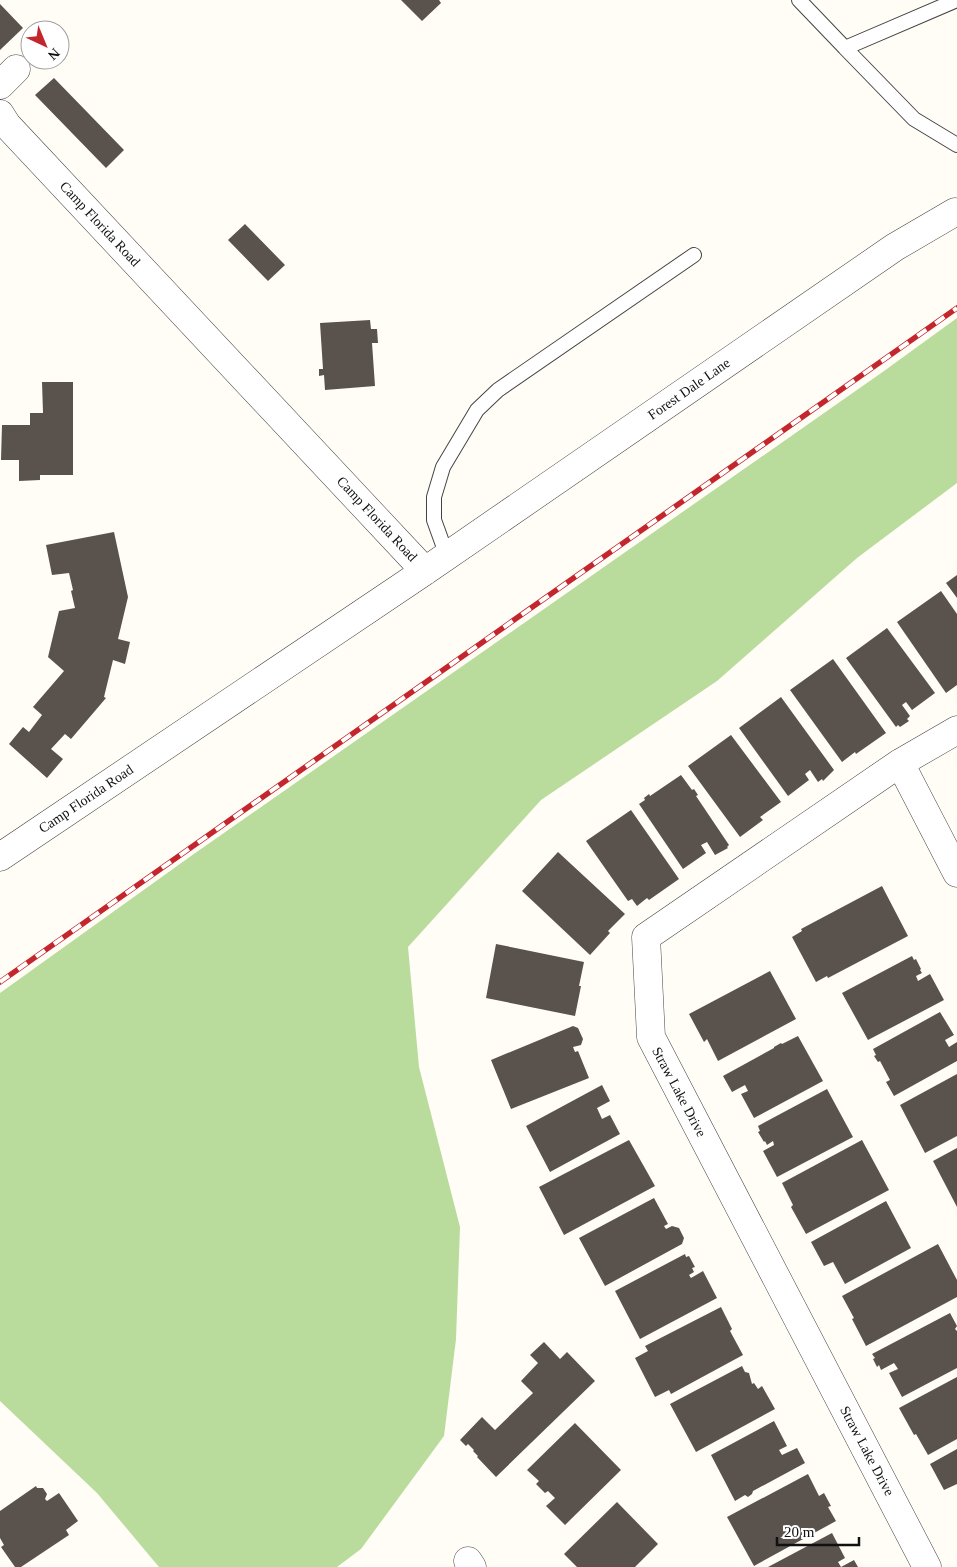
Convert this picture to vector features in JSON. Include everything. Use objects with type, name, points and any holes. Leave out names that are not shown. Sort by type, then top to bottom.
[{"type":"street","name":"Camp Florida Road","points":[[0,114],[7,125],[436,564],[0,857]]},
{"type":"street","name":"Forest Dale Lane","points":[[436,564],[895,247],[956,211]]},
{"type":"street","name":"Straw Lake Drive","points":[[928,1567],[651,1038],[646,937],[900,763],[957,730]]},
{"type":"street","points":[[900,763],[957,873]]},
{"type":"lane","points":[[799,0],[914,119],[957,145]]},
{"type":"lane","points":[[845,48],[956,0]]},
{"type":"lane","points":[[436,564],[434,498],[443,467],[477,410],[498,390],[694,255]]},
{"type":"green space","points":[[957,318],[957,483],[857,558],[717,681],[541,800],[408,947],[419,1067],[460,1227],[456,1339],[444,1436],[361,1549],[337,1567],[159,1567],[97,1493],[0,1401],[0,993],[191,856]]},
{"type":"building","points":[[401,0],[439,0],[441,3],[422,21]]},
{"type":"building","points":[[0,4],[20,25],[20,31],[0,50]]},
{"type":"building","points":[[54,78],[124,150],[106,168],[35,95]]},
{"type":"building","points":[[245,224],[285,265],[268,281],[228,240]]},
{"type":"building","points":[[370,320],[371,329],[377,329],[378,343],[372,343],[375,386],[325,390],[324,375],[319,376],[319,369],[323,369],[320,323]]},
{"type":"building","points":[[42,382],[73,382],[73,475],[40,475],[40,480],[19,481],[19,460],[1,460],[2,425],[30,425],[30,413],[43,413]]},
{"type":"building","points":[[114,532],[128,597],[118,639],[130,642],[125,664],[113,660],[104,697],[106,698],[71,739],[65,734],[51,749],[63,759],[47,778],[9,744],[23,727],[29,732],[42,715],[33,707],[64,671],[48,657],[59,611],[75,608],[71,591],[73,590],[69,573],[52,575],[46,545]]},
{"type":"building","points":[[957,575],[957,598],[946,583]]},
{"type":"building","points":[[941,591],[957,614],[957,685],[946,693],[897,622]]},
{"type":"building","points":[[887,628],[935,693],[912,710],[906,702],[902,705],[910,716],[907,719],[909,721],[900,727],[898,725],[896,727],[846,658]]},
{"type":"building","points":[[833,659],[886,733],[842,762],[790,690]]},
{"type":"building","points":[[781,697],[834,770],[823,781],[822,779],[818,782],[810,770],[805,774],[809,780],[788,796],[739,728]]},
{"type":"building","points":[[731,735],[781,802],[760,817],[763,820],[740,837],[688,766]]},
{"type":"building","points":[[681,775],[692,790],[694,789],[698,795],[696,796],[729,845],[728,848],[715,855],[707,842],[701,845],[706,853],[683,869],[639,804],[649,794],[650,796]]},
{"type":"building","points":[[631,810],[679,879],[637,906],[632,899],[628,901],[586,841]]},
{"type":"building","points":[[558,852],[625,914],[608,931],[610,933],[590,955],[522,891]]},
{"type":"building","points":[[882,886],[908,936],[828,978],[827,976],[816,982],[792,937],[802,931],[801,929]]},
{"type":"building","points":[[496,944],[584,962],[575,1016],[486,998]]},
{"type":"building","points":[[912,956],[914,960],[916,959],[922,973],[916,976],[918,981],[930,974],[944,1000],[868,1040],[842,993]]},
{"type":"building","points":[[770,971],[796,1019],[718,1061],[707,1039],[704,1042],[689,1014]]},
{"type":"building","points":[[940,1012],[954,1035],[945,1040],[949,1047],[957,1042],[957,1061],[894,1096],[886,1082],[890,1080],[880,1061],[878,1062],[874,1056],[876,1055],[873,1049]]},
{"type":"building","points":[[573,1026],[578,1028],[583,1039],[581,1045],[573,1047],[575,1052],[578,1051],[589,1078],[511,1109],[491,1060]]},
{"type":"building","points":[[798,1036],[823,1081],[754,1118],[741,1094],[748,1091],[745,1085],[732,1092],[723,1076],[781,1043]]},
{"type":"building","points":[[957,1074],[957,1136],[925,1153],[900,1105]]},
{"type":"building","points":[[602,1085],[610,1101],[597,1108],[602,1119],[610,1115],[620,1134],[550,1172],[526,1126]]},
{"type":"building","points":[[827,1089],[853,1137],[777,1177],[763,1151],[774,1145],[773,1141],[767,1145],[764,1142],[758,1132],[760,1131],[758,1126]]},
{"type":"building","points":[[629,1140],[655,1186],[564,1235],[539,1187]]},
{"type":"building","points":[[862,1140],[889,1190],[806,1234],[791,1207],[793,1205],[782,1183]]},
{"type":"building","points":[[957,1148],[957,1207],[933,1161]]},
{"type":"building","points":[[654,1198],[668,1224],[664,1226],[666,1229],[672,1226],[679,1228],[684,1238],[682,1244],[605,1286],[579,1238]]},
{"type":"building","points":[[886,1201],[911,1248],[845,1284],[833,1262],[824,1266],[811,1242]]},
{"type":"building","points":[[938,1244],[957,1280],[957,1297],[866,1346],[842,1296]]},
{"type":"building","points":[[685,1254],[686,1257],[689,1256],[695,1267],[692,1268],[694,1272],[689,1275],[691,1278],[703,1271],[717,1298],[640,1339],[615,1291]]},
{"type":"building","points":[[721,1307],[732,1329],[730,1331],[743,1355],[671,1394],[669,1390],[655,1397],[635,1358],[648,1351],[645,1346]]},
{"type":"building","points":[[950,1313],[957,1326],[955,1329],[957,1331],[957,1368],[902,1397],[889,1373],[898,1369],[894,1363],[881,1370],[879,1365],[877,1367],[872,1354]]},
{"type":"building","points":[[544,1342],[560,1359],[567,1352],[595,1381],[496,1477],[477,1457],[474,1450],[460,1440],[482,1417],[495,1430],[533,1393],[521,1381],[538,1363],[530,1355]]},
{"type":"building","points":[[742,1366],[745,1372],[749,1373],[752,1384],[754,1383],[758,1389],[762,1386],[775,1409],[696,1452],[670,1404]]},
{"type":"building","points":[[957,1377],[957,1439],[928,1455],[899,1408]]},
{"type":"building","points":[[774,1421],[787,1446],[779,1450],[782,1455],[797,1448],[805,1463],[753,1491],[748,1497],[745,1495],[735,1501],[711,1455]]},
{"type":"building","points":[[575,1423],[621,1470],[565,1525],[546,1506],[555,1498],[548,1491],[545,1493],[536,1484],[539,1481],[527,1470]]},
{"type":"building","points":[[957,1449],[957,1484],[944,1490],[930,1464]]},
{"type":"building","points":[[808,1474],[819,1496],[824,1493],[831,1506],[828,1507],[836,1521],[754,1566],[727,1517]]},
{"type":"building","points":[[36,1486],[37,1488],[43,1488],[47,1494],[45,1499],[47,1501],[59,1493],[78,1521],[66,1530],[69,1535],[21,1567],[15,1567],[1,1547],[4,1545],[0,1538],[0,1511]]},
{"type":"building","points":[[617,1502],[658,1544],[635,1567],[577,1567],[564,1554]]},
{"type":"building","points":[[832,1533],[845,1558],[838,1562],[841,1567],[768,1567]]},
{"type":"building","points":[[854,1560],[858,1567],[841,1567]]},
{"type":"railway","points":[[0,982],[957,308]]}]
